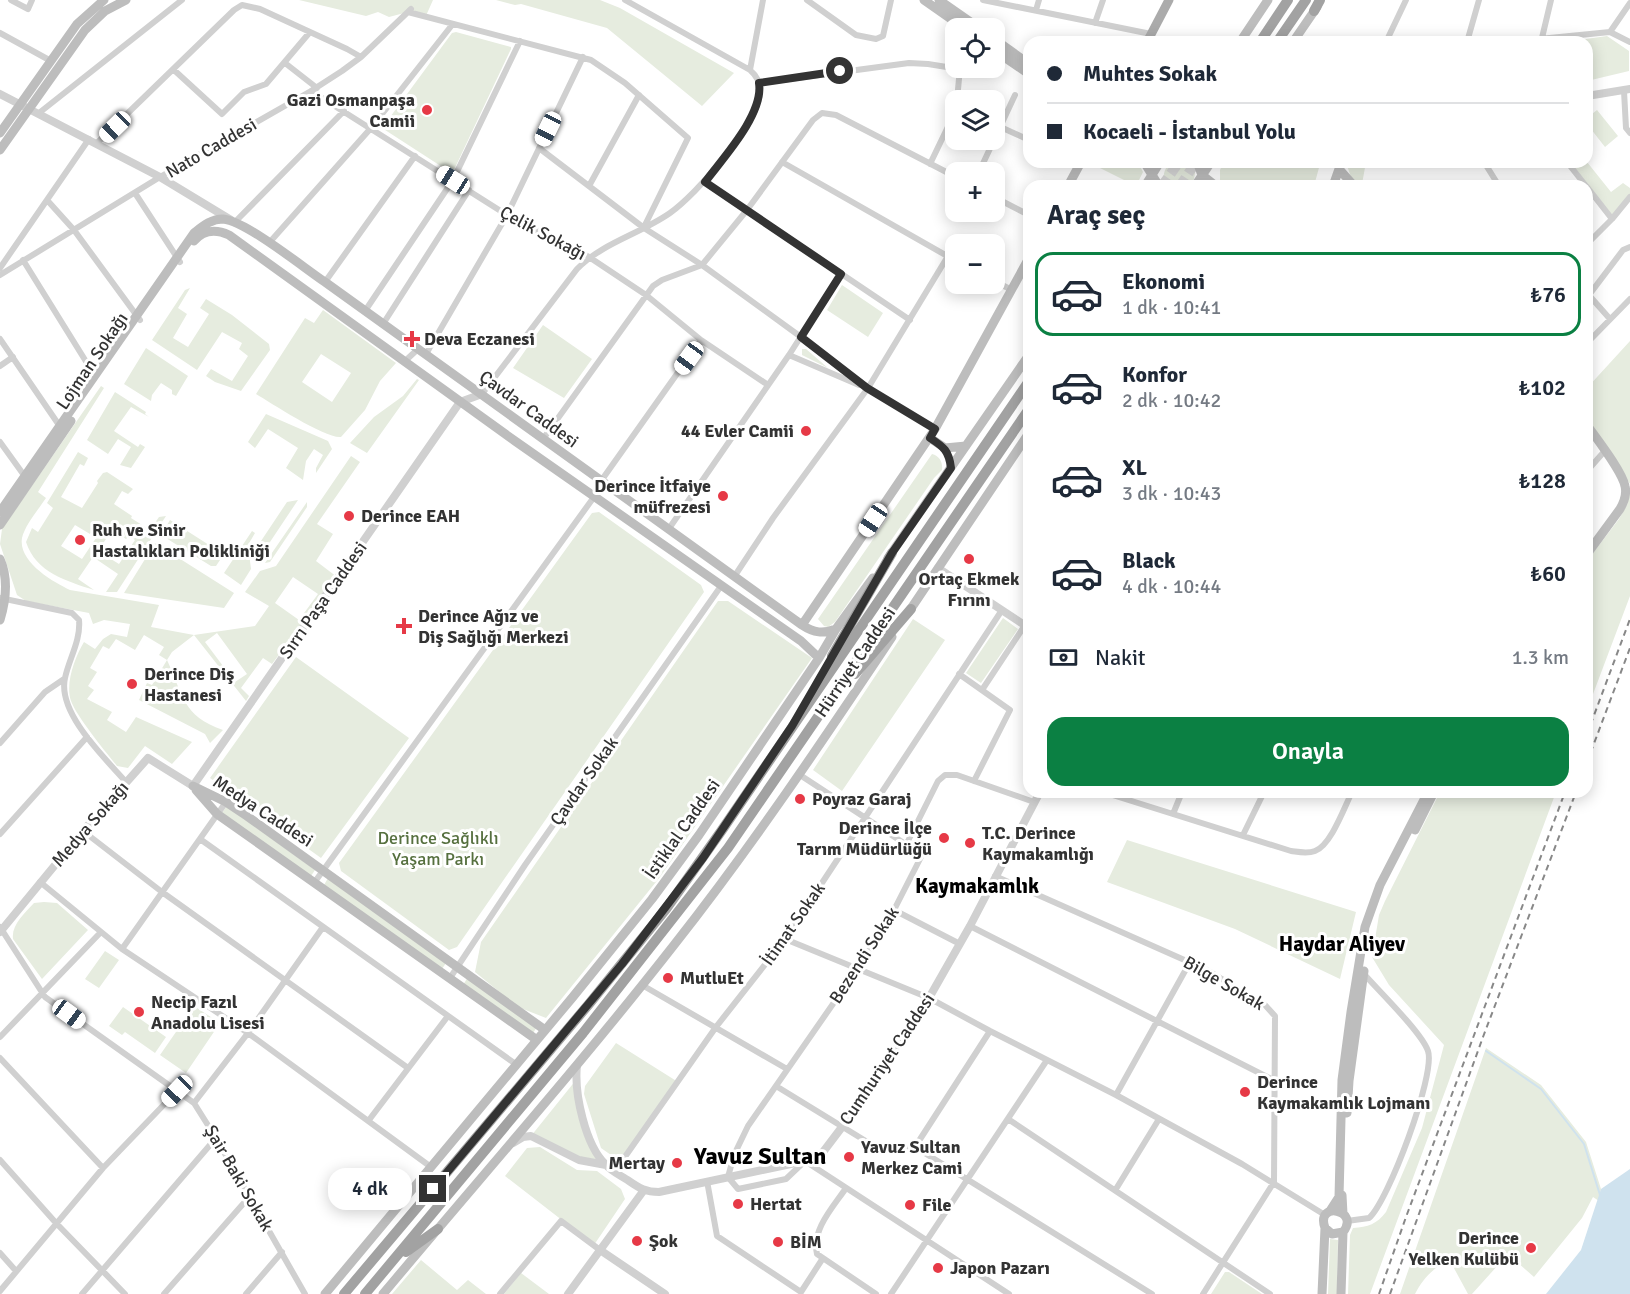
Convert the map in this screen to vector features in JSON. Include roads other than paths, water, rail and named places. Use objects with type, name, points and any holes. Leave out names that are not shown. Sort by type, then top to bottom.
[{"type":"highway","points":[[1264,36],[1288,0]]},
{"type":"highway","points":[[1281,36],[1306,0]]},
{"type":"highway","points":[[1314,11],[1322,0]]},
{"type":"highway","points":[[344,1294],[654,924],[703,858],[1023,390]]},
{"type":"highway","points":[[365,1294],[583,1034],[728,848],[1023,418]]},
{"type":"highway","points":[[792,726],[892,553]]},
{"type":"highway","points":[[825,707],[911,609]]},
{"type":"highway","points":[[391,1263],[438,1229]]},
{"type":"main road","points":[[0,133],[29,109],[51,61],[77,24],[104,0]]},
{"type":"main road","points":[[0,150],[85,30],[105,11],[126,0]]},
{"type":"main road","points":[[924,0],[950,18]]},
{"type":"main road","points":[[939,0],[965,18]]},
{"type":"main road","points":[[1150,36],[1169,0]]},
{"type":"main road","points":[[1244,36],[1268,0]]},
{"type":"main road","points":[[1297,36],[1314,11]]},
{"type":"main road","points":[[1005,47],[1023,60]]},
{"type":"main road","points":[[1005,58],[1023,70]]},
{"type":"main road","points":[[1147,168],[1155,180]]},
{"type":"main road","points":[[1149,180],[1157,168]]},
{"type":"main road","points":[[1200,168],[1209,180]]},
{"type":"main road","points":[[1198,180],[1206,168]]},
{"type":"main road","name":"Çavdar Caddesi","points":[[208,223],[226,219],[269,243],[805,627]]},
{"type":"main road","name":"Lojman Sokağı","points":[[178,260],[194,233],[208,223]]},
{"type":"main road","name":"Çavdar Caddesi","points":[[198,236],[221,231],[312,293],[460,402],[806,645],[819,658]]},
{"type":"main road","name":"Lojman Sokağı","points":[[0,512],[27,479],[178,260],[198,236]]},
{"type":"main road","points":[[806,645],[801,632],[932,434],[1023,269]]},
{"type":"main road","name":"Lojman Sokağı","points":[[62,429],[95,376],[138,318]]},
{"type":"main road","name":"İstiklal Caddesi","points":[[325,1294],[517,1065],[673,872],[819,658],[836,629],[892,553],[1023,364]]},
{"type":"main road","points":[[1593,433],[1622,477],[1626,489],[1624,503],[1593,546]]},
{"type":"main road","points":[[932,434],[949,453],[951,468]]},
{"type":"main road","points":[[1593,441],[1618,479],[1621,490],[1615,506],[1593,537]]},
{"type":"main road","name":"Hürriyet Caddesi","points":[[383,1294],[578,1065],[711,896],[800,775],[1023,443]]},
{"type":"main road","points":[[945,448],[966,446]]},
{"type":"main road","name":"Lojman Sokağı","points":[[0,525],[27,479]]},
{"type":"main road","points":[[0,559],[4,569],[0,620]]},
{"type":"main road","points":[[774,623],[805,627],[816,632],[836,629]]},
{"type":"main road","points":[[805,627],[815,636],[819,644],[819,658]]},
{"type":"main road","name":"Medya Caddesi","points":[[193,786],[226,802],[545,1030]]},
{"type":"main road","name":"Medya Caddesi","points":[[193,786],[217,814],[537,1040]]},
{"type":"main road","points":[[1341,1294],[1343,1232],[1346,1228],[1342,1195],[1349,1081],[1365,927],[1371,907],[1425,798]]},
{"type":"main road","points":[[1322,1294],[1325,1228],[1323,1224],[1337,1202],[1339,1193],[1342,1080],[1361,971],[1370,932],[1383,893],[1431,798]]},
{"type":"main road","points":[[1328,1213],[1334,1210],[1345,1217]]},
{"type":"main road","points":[[1325,1228],[1332,1234],[1343,1232]]},
{"type":"street","points":[[11,0],[28,9],[32,0]]},
{"type":"street","points":[[29,109],[182,0]]},
{"type":"street","points":[[460,402],[482,394],[571,275],[589,257],[673,211],[705,182],[753,114],[760,95],[759,83],[750,70],[625,0]]},
{"type":"street","points":[[750,70],[764,0]]},
{"type":"street","points":[[807,0],[856,35],[876,39],[883,36],[891,0]]},
{"type":"street","points":[[983,0],[998,1],[1142,36]]},
{"type":"street","points":[[1036,10],[1039,0]]},
{"type":"street","points":[[1095,23],[1103,0]]},
{"type":"street","points":[[1389,36],[1406,0]]},
{"type":"street","points":[[1469,36],[1479,0]]},
{"type":"street","points":[[1541,36],[1551,0]]},
{"type":"street","points":[[97,143],[234,10],[246,3],[361,57]]},
{"type":"street","points":[[1610,32],[1630,3]]},
{"type":"street","name":"Nato Caddesi","points":[[0,275],[160,177],[314,89],[361,57],[410,10],[452,25]]},
{"type":"street","points":[[269,243],[371,128],[452,25],[584,57],[614,75],[688,138],[644,228]]},
{"type":"street","points":[[174,70],[222,114],[244,92],[266,84],[310,32]]},
{"type":"street","points":[[1575,36],[1610,32],[1630,42]]},
{"type":"street","points":[[0,33],[51,61]]},
{"type":"street","points":[[365,311],[453,180],[520,41]]},
{"type":"street","points":[[404,362],[422,352],[507,215],[584,57]]},
{"type":"street","name":"Çelik Sokağı","points":[[285,63],[314,89],[344,111],[507,215],[589,257],[646,295],[701,340],[768,385]]},
{"type":"street","points":[[759,83],[909,63],[945,66]]},
{"type":"street","points":[[1593,95],[1627,90],[1626,128],[1630,134]]},
{"type":"street","name":"Çavdar Caddesi","points":[[0,94],[160,177],[204,202],[234,223]]},
{"type":"street","points":[[590,186],[639,95]]},
{"type":"street","points":[[1005,120],[1015,95]]},
{"type":"street","points":[[234,223],[344,111]]},
{"type":"street","points":[[543,439],[653,286],[662,280],[702,265],[747,210],[818,114],[828,112],[866,129],[945,172]]},
{"type":"street","points":[[1005,129],[1023,137]]},
{"type":"street","points":[[930,164],[945,133]]},
{"type":"street","points":[[0,268],[89,139]]},
{"type":"street","points":[[539,148],[644,228],[702,265],[932,434]]},
{"type":"street","points":[[325,282],[415,156]]},
{"type":"street","points":[[782,162],[945,254]]},
{"type":"street","points":[[1572,168],[1581,180]]},
{"type":"street","points":[[705,182],[910,320]]},
{"type":"street","points":[[383,324],[469,190]]},
{"type":"street","points":[[135,193],[178,260]]},
{"type":"street","points":[[1593,195],[1612,219]]},
{"type":"street","points":[[1593,238],[1630,196]]},
{"type":"street","points":[[47,200],[74,230],[138,318]]},
{"type":"street","points":[[198,236],[205,230],[208,223],[208,212],[204,202]]},
{"type":"street","points":[[1005,202],[1023,211]]},
{"type":"street","points":[[1593,288],[1623,250],[1630,247]]},
{"type":"street","points":[[23,260],[95,376]]},
{"type":"street","points":[[734,577],[867,388],[945,261]]},
{"type":"street","points":[[668,530],[789,355],[841,274]]},
{"type":"street","points":[[1005,286],[1012,290]]},
{"type":"street","points":[[1593,337],[1630,299]]},
{"type":"street","points":[[1593,300],[1610,319]]},
{"type":"street","points":[[0,339],[62,429]]},
{"type":"street","points":[[601,481],[701,340]]},
{"type":"street","points":[[789,355],[867,388]]},
{"type":"street","points":[[0,366],[13,357]]},
{"type":"street","name":"Sırrı Paşa Caddesi","points":[[193,786],[460,402]]},
{"type":"street","points":[[0,442],[27,479]]},
{"type":"street","points":[[1593,464],[1602,454]]},
{"type":"street","points":[[314,883],[594,497]]},
{"type":"street","points":[[938,568],[1023,621]]},
{"type":"street","name":"Çavdar Sokak","points":[[450,978],[525,865],[721,586]]},
{"type":"street","points":[[3,599],[72,613],[79,620],[79,633],[64,679],[66,700],[87,737],[126,782]]},
{"type":"street","name":"İtimat Sokak","points":[[615,1172],[716,1027],[785,939],[1002,610]]},
{"type":"street","points":[[982,690],[1023,631]]},
{"type":"street","points":[[959,674],[1010,710],[974,782]]},
{"type":"street","points":[[0,743],[45,692],[64,679]]},
{"type":"street","points":[[0,834],[87,737]]},
{"type":"street","name":"Medya Sokağı","points":[[1,930],[83,831],[148,758],[193,786]]},
{"type":"street","points":[[906,845],[941,777],[948,774],[1034,802]]},
{"type":"street","name":"Bezendi Sokak","points":[[728,1177],[743,1135],[858,968],[894,910],[922,855],[800,775]]},
{"type":"street","name":"Cumhuriyet Caddesi","points":[[644,1190],[659,1192],[820,1156],[842,1128],[929,998],[970,926],[1036,798]]},
{"type":"street","points":[[1122,798],[1291,851],[1310,852],[1317,850],[1329,837],[1349,798]]},
{"type":"street","points":[[1173,814],[1180,798]]},
{"type":"street","points":[[1243,836],[1261,798]]},
{"type":"street","points":[[122,948],[226,802]]},
{"type":"street","points":[[83,831],[162,892],[408,1068]]},
{"type":"street","points":[[200,839],[517,1065]]},
{"type":"street","name":"Bilge Sokak","points":[[995,876],[1190,962],[1242,990],[1272,1011],[1276,1023],[1274,1182]]},
{"type":"street","points":[[40,882],[100,933],[248,1033],[431,1167]]},
{"type":"street","points":[[894,910],[960,944]]},
{"type":"street","points":[[970,926],[1275,1081]]},
{"type":"street","points":[[194,1103],[248,1033],[323,927]]},
{"type":"street","name":"Şair Baki Sokak","points":[[1,930],[41,993],[194,1103],[305,1294]]},
{"type":"street","points":[[0,1037],[100,933]]},
{"type":"street","points":[[785,939],[929,998],[1116,1095],[1328,1213]]},
{"type":"street","points":[[1116,1095],[1190,962]]},
{"type":"street","points":[[1345,1217],[1369,1218],[1381,1202],[1410,1133],[1421,1102],[1430,1064],[1428,1050],[1420,1037],[1361,971]]},
{"type":"street","points":[[642,985],[787,1069]]},
{"type":"street","points":[[369,1120],[448,1016]]},
{"type":"street","points":[[915,1147],[990,1031]]},
{"type":"street","points":[[0,1058],[103,1168]]},
{"type":"street","points":[[891,1294],[1047,1060]]},
{"type":"street","points":[[568,1294],[644,1190],[606,1165],[591,1139],[579,1105],[576,1080],[578,1065]]},
{"type":"street","points":[[776,1086],[882,1151],[915,1147],[1152,1294]]},
{"type":"street","points":[[0,1291],[103,1168],[177,1091]]},
{"type":"street","points":[[1008,1119],[1270,1294]]},
{"type":"street","points":[[1116,1190],[1159,1119]]},
{"type":"street","points":[[512,1144],[523,1137],[531,1136],[579,1160],[606,1165]]},
{"type":"street","points":[[82,1294],[216,1138]]},
{"type":"street","points":[[0,1160],[56,1223],[125,1294]]},
{"type":"street","points":[[728,1177],[738,1189],[786,1179],[805,1161],[1009,1294]]},
{"type":"street","points":[[707,1181],[717,1236],[801,1292],[823,1258]]},
{"type":"street","points":[[1203,1294],[1274,1182]]},
{"type":"street","points":[[846,1188],[818,1232],[817,1254],[876,1294]]},
{"type":"street","points":[[164,1294],[250,1196]]},
{"type":"street","points":[[500,1294],[561,1221],[665,1294]]},
{"type":"street","points":[[246,1294],[282,1252]]},
{"type":"street","points":[[0,1253],[16,1271]]},
{"type":"street","points":[[648,1294],[652,1285]]},
{"type":"water","points":[[1630,1169],[1630,1294],[1546,1294],[1581,1250],[1601,1189]]},
{"type":"waterway","points":[[1486,1051],[1541,1089],[1584,1144],[1600,1195]]},
{"type":"tunnel","points":[[1166,180],[1175,168]]},
{"type":"tunnel","points":[[1184,180],[1192,168]]},
{"type":"railway","points":[[1593,718],[1630,619]]},
{"type":"railway","points":[[1593,746],[1630,648]]},
{"type":"railway","points":[[1379,1294],[1563,798]]},
{"type":"railway","points":[[1390,1294],[1483,1037],[1574,798]]},
{"type":"place","name":"Gazi Osmanpaşa Camii","points":[[427,110]]},
{"type":"place","name":"Deva Eczanesi","points":[[412,339]]},
{"type":"place","name":"44 Evler Camii","points":[[806,431]]},
{"type":"place","name":"Derince İtfaiye müfrezesi","points":[[723,496]]},
{"type":"place","name":"Derince EAH","points":[[349,516]]},
{"type":"place","name":"Ruh ve Sinir Hastalıkları Polikliniği","points":[[80,540]]},
{"type":"place","name":"Ortaç Ekmek Fırını","points":[[969,559]]},
{"type":"place","name":"Derince Ağız ve Diş Sağlığı Merkezi","points":[[404,626]]},
{"type":"place","name":"Derince Diş Hastanesi","points":[[132,684]]},
{"type":"place","name":"Poyraz Garaj","points":[[800,799]]},
{"type":"place","name":"Derince İlçe Tarım Müdürlüğü","points":[[944,838]]},
{"type":"place","name":"T.C. Derince Kaymakamlığı","points":[[970,843]]},
{"type":"place","name":"MutluEt","points":[[668,978]]},
{"type":"place","name":"Necip Fazıl Anadolu Lisesi","points":[[139,1012]]},
{"type":"place","name":"Derince Kaymakamlık Lojmanı","points":[[1245,1092]]},
{"type":"place","name":"Yavuz Sultan Merkez Cami","points":[[849,1157]]},
{"type":"place","name":"Mertay","points":[[677,1163]]},
{"type":"place","name":"Hertat","points":[[738,1204]]},
{"type":"place","name":"File","points":[[910,1205]]},
{"type":"place","name":"Şok","points":[[637,1241]]},
{"type":"place","name":"BİM","points":[[778,1242]]},
{"type":"place","name":"Derince Yelken Kulübü","points":[[1531,1248]]},
{"type":"place","name":"Japon Pazarı","points":[[938,1268]]},
{"type":"district","name":"Kaymakamlık","points":[[977,886]]},
{"type":"district","name":"Haydar Aliyev","points":[[1342,944]]},
{"type":"district","name":"Yavuz Sultan","points":[[760,1156]]},
{"type":"park label","name":"Derince Sağlıklı Yaşam Parkı","points":[[438,848]]}]
